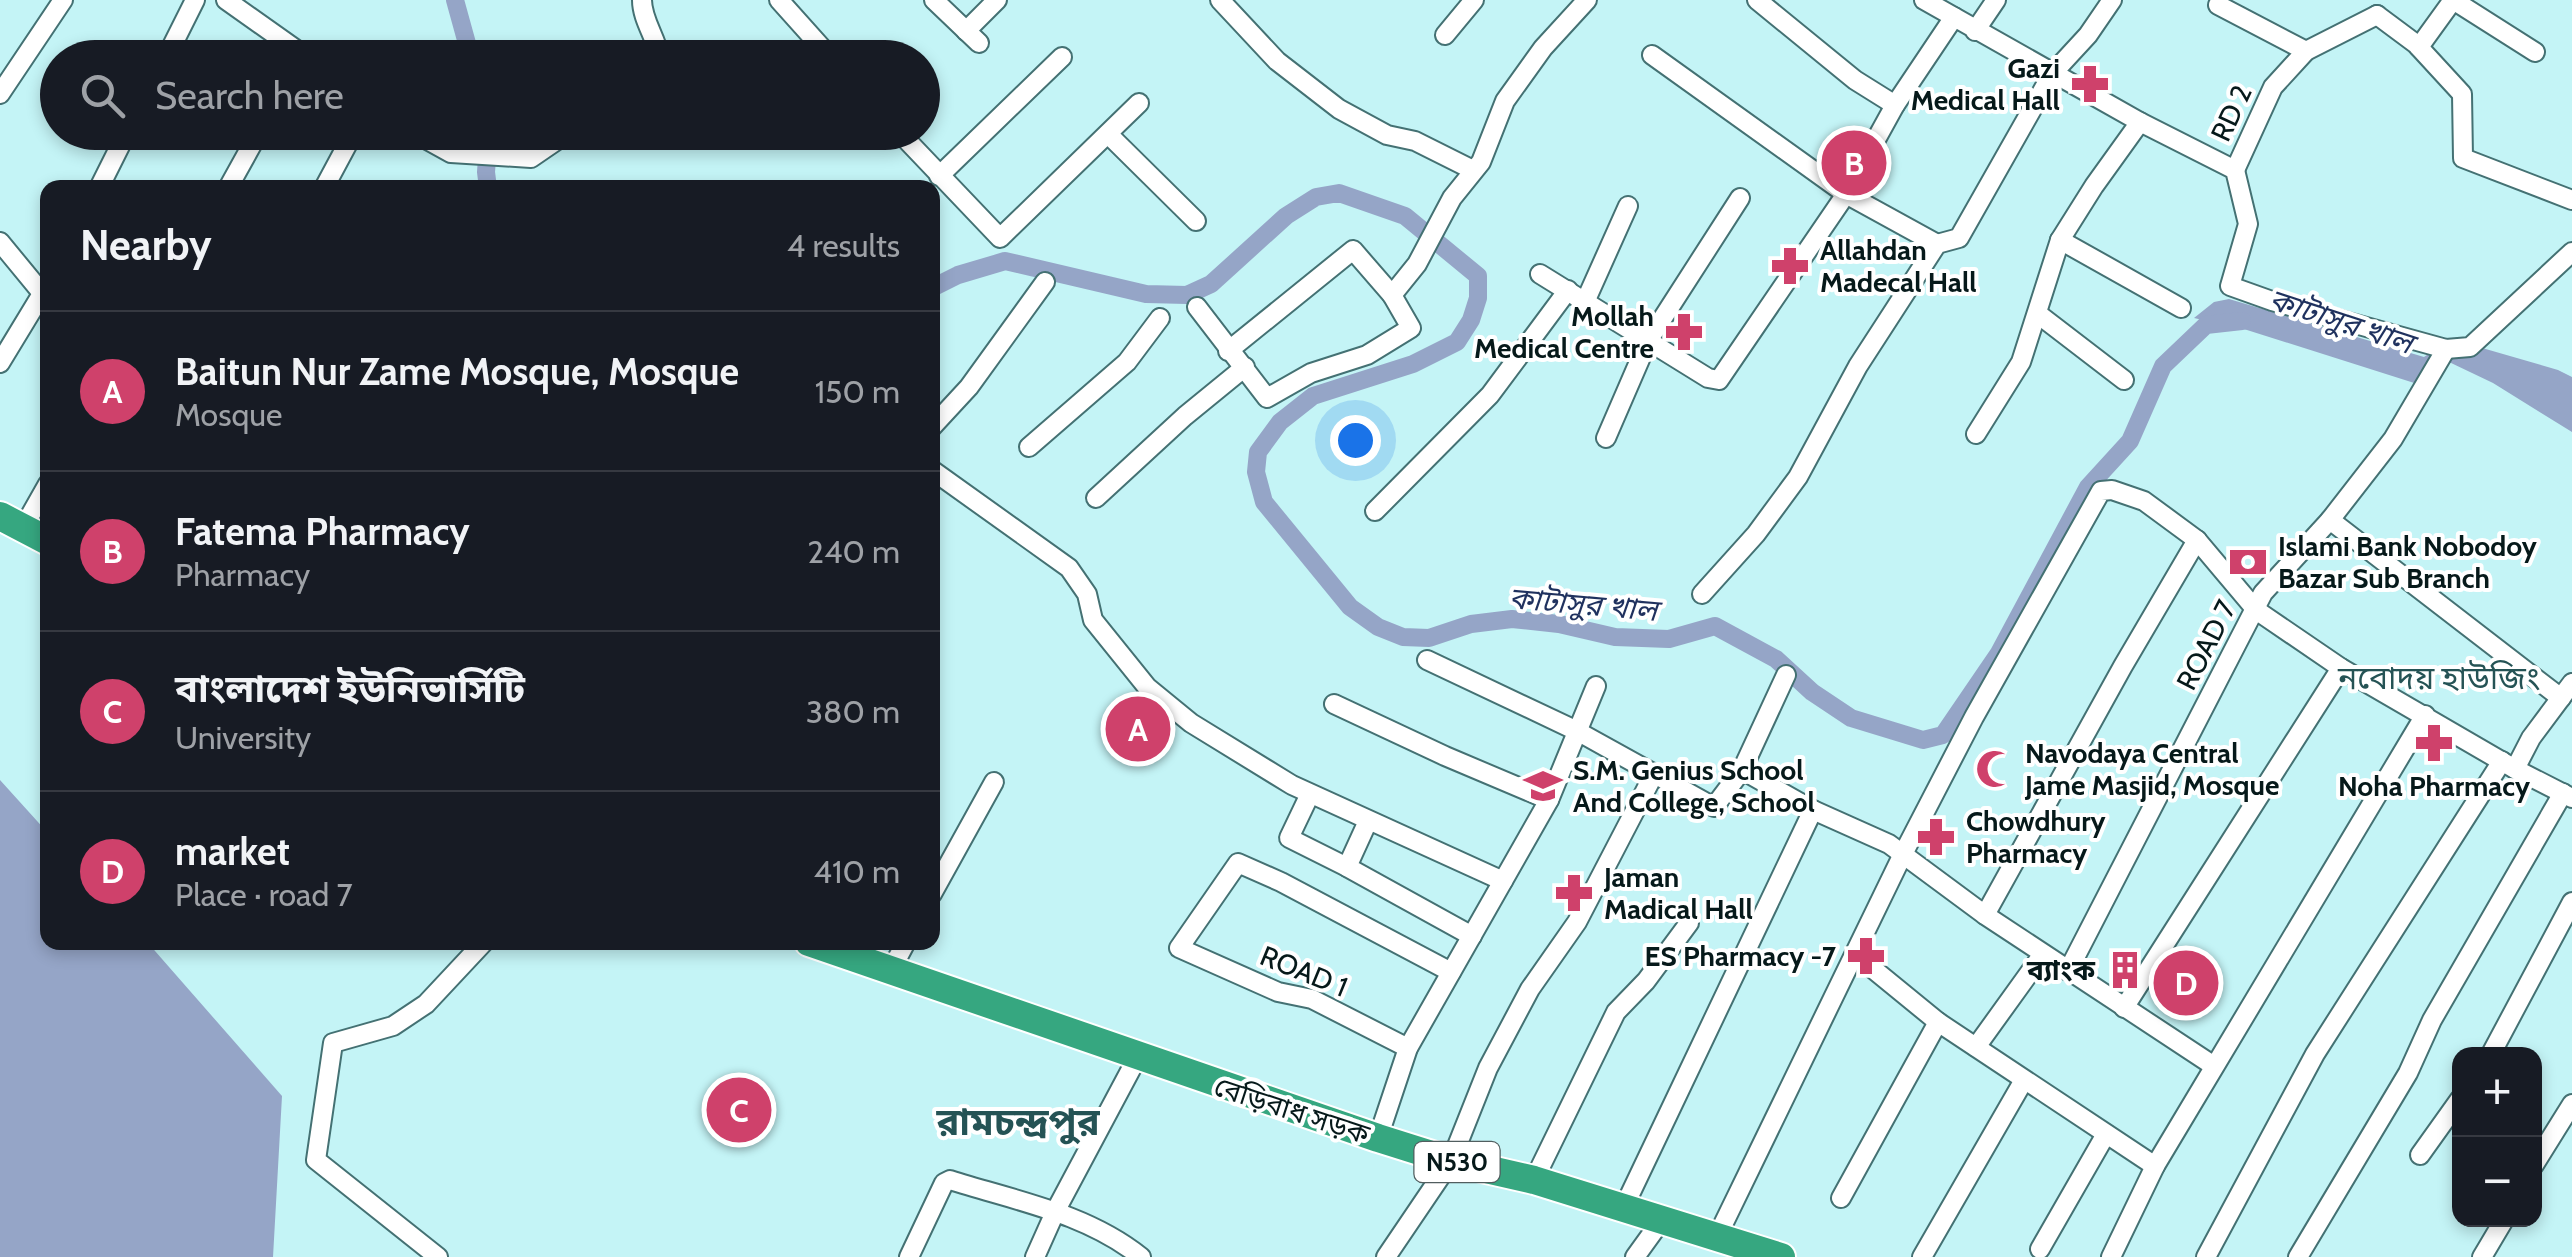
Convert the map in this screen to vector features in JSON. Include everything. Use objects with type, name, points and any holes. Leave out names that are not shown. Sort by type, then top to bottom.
[{"type":"highway","name":"বেড়িবাধ সড়ক","points":[[831,950],[1136,1058],[1378,1138],[1534,1180],[1768,1255]]},
{"type":"street","points":[[0,94],[63,0]]},
{"type":"street","points":[[175,40],[196,0]]},
{"type":"street","points":[[226,0],[282,40]]},
{"type":"street","points":[[642,0],[642,12],[656,40]]},
{"type":"street","points":[[780,0],[815,40]]},
{"type":"street","points":[[934,0],[972,37],[997,0]]},
{"type":"street","points":[[1220,0],[1276,61],[1339,109],[1387,135],[1415,142],[1473,170]]},
{"type":"street","points":[[1445,35],[1474,0]]},
{"type":"street","points":[[1392,295],[1417,264],[1452,198],[1481,162],[1505,101],[1544,48],[1587,0]]},
{"type":"street","points":[[1757,0],[1856,80],[1895,105]]},
{"type":"street","points":[[1924,0],[2052,74],[2235,170],[2248,224],[2230,286],[2272,302],[2446,348],[2470,347],[2572,252]]},
{"type":"street","points":[[1976,31],[1996,0]]},
{"type":"street","points":[[1702,594],[1756,534],[1798,477],[1858,366],[1936,244],[1959,238],[2052,74],[2088,35],[2112,0]]},
{"type":"street","points":[[2418,47],[2453,0],[2535,52]]},
{"type":"street","points":[[2218,4],[2306,51]]},
{"type":"street","points":[[2381,7],[2462,94],[2463,158],[2572,200]]},
{"type":"street","name":"RD 2","points":[[2235,170],[2273,87],[2306,51],[2381,7]]},
{"type":"street","points":[[1540,274],[1708,378],[1719,380],[1846,194],[1895,105],[1954,17]]},
{"type":"street","points":[[1652,55],[1846,194],[1936,244]]},
{"type":"street","points":[[939,176],[1062,57]]},
{"type":"street","points":[[915,150],[1000,238],[1139,103]]},
{"type":"street","points":[[1976,434],[2021,362],[2060,240],[2140,122]]},
{"type":"street","points":[[1108,134],[1196,221]]},
{"type":"street","points":[[103,180],[118,150]]},
{"type":"street","points":[[232,180],[249,150]]},
{"type":"street","points":[[328,180],[344,150]]},
{"type":"street","points":[[448,150],[531,158],[543,150]]},
{"type":"street","points":[[1606,438],[1648,341],[1740,198]]},
{"type":"street","points":[[1585,302],[1628,206]]},
{"type":"street","points":[[2060,240],[2181,308]]},
{"type":"street","points":[[0,242],[40,283]]},
{"type":"street","points":[[1197,307],[1228,351],[1245,367],[1266,398],[1311,373],[1366,355],[1411,328],[1392,295],[1352,250],[1228,351]]},
{"type":"street","points":[[940,418],[970,386],[1045,282]]},
{"type":"street","points":[[1374,511],[1490,395],[1568,290]]},
{"type":"street","points":[[0,363],[40,296]]},
{"type":"street","points":[[2038,314],[2124,380]]},
{"type":"street","points":[[1028,446],[1127,362],[1160,318]]},
{"type":"street","name":"ROAD 7","points":[[2068,971],[2263,593],[2330,520],[2394,440],[2446,348]]},
{"type":"street","points":[[1096,498],[1245,367]]},
{"type":"street","points":[[940,476],[1068,568],[1087,594],[1093,620],[1147,687],[1222,744],[1310,794],[1503,881]]},
{"type":"street","points":[[1716,1239],[1974,717],[2101,491],[2112,490],[2144,501],[2197,540],[2256,610],[2341,668],[2568,796],[2432,1020],[2408,1074],[2298,1257]]},
{"type":"street","points":[[24,528],[40,499]]},
{"type":"street","points":[[2206,1257],[2315,1054],[2508,765],[2566,690],[2330,520]]},
{"type":"street","points":[[1985,916],[2197,540]]},
{"type":"street","points":[[1427,660],[1577,731],[1714,808],[1742,770],[1786,676]]},
{"type":"street","points":[[2124,1008],[2341,668]]},
{"type":"street","points":[[1378,1138],[1408,1048],[1549,800],[1596,686]]},
{"type":"street","points":[[1334,704],[1549,800]]},
{"type":"street","points":[[2111,1257],[2156,1166],[2425,715]]},
{"type":"street","points":[[1742,770],[1903,854],[1985,916],[2214,1066]]},
{"type":"street","points":[[1386,1257],[1451,1160],[1488,1068],[1530,989],[1576,922],[1654,774]]},
{"type":"street","points":[[940,880],[994,782]]},
{"type":"street","points":[[1310,794],[1289,838],[1472,936]]},
{"type":"street","points":[[1624,1209],[1813,810]]},
{"type":"street","points":[[1346,866],[1368,821]]},
{"type":"street","name":"ROAD 1","points":[[1408,1048],[1312,999],[1278,992],[1179,948],[1238,864],[1281,882],[1451,972]]},
{"type":"street","points":[[2494,1047],[2572,902]]},
{"type":"street","points":[[1534,1180],[1616,1012],[1646,981],[1689,924]]},
{"type":"street","points":[[438,1257],[316,1160],[332,1043],[392,1026],[426,1004],[477,950]]},
{"type":"street","points":[[891,970],[902,950]]},
{"type":"street","points":[[1976,1047],[2044,954]]},
{"type":"street","points":[[1856,955],[1938,1022],[2156,1166]]},
{"type":"street","points":[[1841,1198],[1938,1022]]},
{"type":"street","points":[[1035,1257],[1136,1058]]},
{"type":"street","points":[[1922,1257],[2024,1080]]},
{"type":"street","points":[[2542,1153],[2572,1104]]},
{"type":"street","points":[[2420,1155],[2452,1111]]},
{"type":"street","points":[[2040,1249],[2106,1134]]},
{"type":"street","points":[[908,1257],[944,1183],[950,1180],[1030,1206],[1056,1210],[1116,1237],[1141,1257]]},
{"type":"street","points":[[1636,1257],[1661,1221]]},
{"type":"street","points":[[2482,1257],[2500,1227]]},
{"type":"water","points":[[2229,299],[2424,357],[2451,339],[2558,370],[2572,377],[2572,432],[2493,383],[2449,362],[2430,388],[2247,330],[2194,318],[2214,302]]},
{"type":"water","points":[[0,780],[40,824],[40,950],[154,950],[282,1096],[273,1257],[0,1257]]},
{"type":"waterway","name":"কাটাসুর খাল","points":[[455,0],[466,40]]},
{"type":"waterway","name":"কাটাসুর খাল","points":[[487,180],[488,150]]},
{"type":"waterway","name":"কাটাসুর খাল","points":[[940,284],[1005,261],[1146,294],[1187,295],[1211,284],[1286,216],[1316,197],[1339,193],[1405,216],[1478,276],[1478,298],[1471,320],[1457,342],[1413,364],[1313,396],[1280,422],[1258,452],[1256,472],[1264,502],[1350,607],[1378,627],[1403,637],[1429,638],[1471,624],[1512,619],[1559,624],[1615,637],[1669,639],[1715,626],[1776,659],[1812,692],[1851,718],[1923,740],[1943,735],[1999,653],[2088,487],[2130,441],[2163,366],[2206,325],[2242,321]]},
{"type":"place","name":"Gazi Medical Hall","points":[[2090,84]]},
{"type":"place","name":"Fatema Pharmacy","points":[[1854,163]]},
{"type":"place","name":"Allahdan Madecal Hall","points":[[1790,266]]},
{"type":"place","name":"Mollah Medical Centre","points":[[1684,332]]},
{"type":"place","name":"Islami Bank Nobodoy Bazar Sub Branch","points":[[2248,562]]},
{"type":"place","name":"Baitun Nur Zame Mosque, Mosque","points":[[1138,729]]},
{"type":"place","name":"Noha Pharmacy","points":[[2434,743]]},
{"type":"place","name":"Navodaya Central Jame Masjid, Mosque","points":[[1995,769]]},
{"type":"place","name":"S.M. Genius School And College, School","points":[[1543,786]]},
{"type":"place","name":"Chowdhury Pharmacy","points":[[1936,837]]},
{"type":"place","name":"Jaman Madical Hall","points":[[1574,893]]},
{"type":"place","name":"ES Pharmacy -7","points":[[1866,956]]},
{"type":"place","name":"ব্যাংক","points":[[2125,970]]},
{"type":"place","name":"market","points":[[2186,983]]},
{"type":"place","name":"বাংলাদেশ ইউনিভার্সিটি","points":[[739,1110]]},
{"type":"district","name":"নবোদয় হাউজিং","points":[[2439,677]]},
{"type":"district","name":"রামচন্দ্রপুর","points":[[1018,1121]]}]
